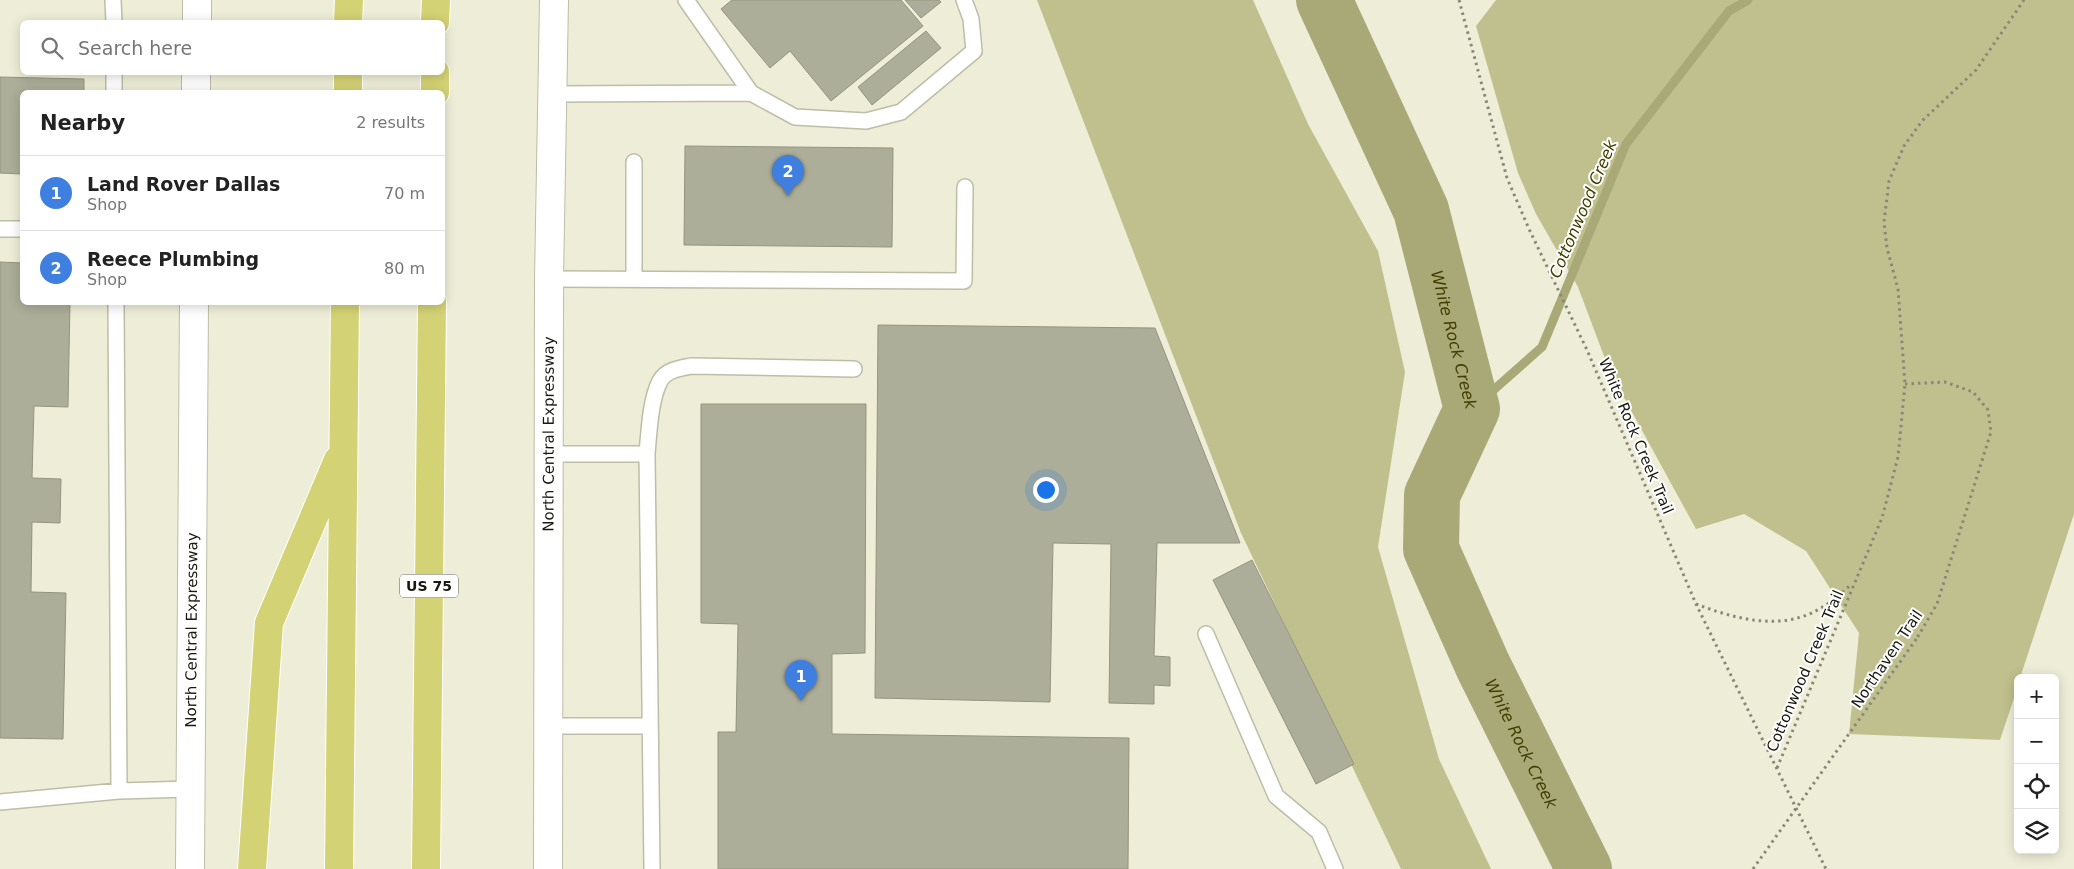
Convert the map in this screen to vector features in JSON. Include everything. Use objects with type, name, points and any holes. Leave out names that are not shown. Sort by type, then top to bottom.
[{"type":"highway","points":[[348,20],[349,0]]},
{"type":"highway","points":[[435,20],[436,0]]},
{"type":"highway","points":[[348,75],[348,90]]},
{"type":"highway","points":[[434,90],[435,75]]},
{"type":"highway","points":[[339,869],[345,305]]},
{"type":"highway","name":"US 75","points":[[426,869],[432,305]]},
{"type":"highway","points":[[252,869],[269,623],[344,447]]},
{"type":"main road","points":[[197,0],[197,20]]},
{"type":"main road","name":"North Central Expressway","points":[[548,869],[549,278],[554,0]]},
{"type":"main road","points":[[196,75],[196,90]]},
{"type":"main road","name":"North Central Expressway","points":[[190,869],[194,305]]},
{"type":"lane","points":[[114,0],[114,20]]},
{"type":"lane","points":[[686,0],[751,93],[795,116],[866,121],[901,112],[974,51],[971,19],[964,0]]},
{"type":"lane","points":[[114,75],[114,90]]},
{"type":"lane","points":[[552,94],[751,93]]},
{"type":"lane","points":[[634,162],[634,279]]},
{"type":"lane","points":[[549,278],[964,281],[965,187]]},
{"type":"lane","points":[[0,229],[20,229]]},
{"type":"lane","points":[[116,305],[119,791]]},
{"type":"lane","points":[[652,869],[647,454],[653,405],[661,380],[674,369],[691,366],[854,369]]},
{"type":"lane","points":[[549,454],[647,454]]},
{"type":"lane","points":[[1206,634],[1276,796],[1319,832],[1335,869]]},
{"type":"lane","points":[[548,726],[650,726]]},
{"type":"lane","points":[[0,802],[119,791],[191,789]]},
{"type":"path","name":"White Rock Creek Trail","points":[[1458,0],[1507,178],[1529,229],[1587,350],[1696,604],[1826,869]]},
{"type":"path","name":"Cottonwood Creek Trail","points":[[1776,768],[1882,518],[1898,457],[1905,384],[1898,289],[1887,248],[1884,222],[1888,182],[1904,146],[1922,121],[1976,70],[2024,0]]},
{"type":"path","name":"Northaven Trail","points":[[1753,869],[1918,638],[1937,604],[1992,432],[1988,410],[1973,392],[1946,382],[1905,384]]},
{"type":"path","name":"Cottonwood Creek Trail","points":[[1696,604],[1726,615],[1760,622],[1793,619],[1820,609],[1854,583]]},
{"type":"green space","points":[[1037,0],[1253,0],[1308,124],[1378,251],[1405,372],[1378,547],[1439,759],[1491,869],[1401,869],[1241,533]]},
{"type":"green space","points":[[1496,0],[2074,0],[2074,514],[2021,674],[2014,674],[2014,698],[2000,740],[1849,734],[1859,633],[1806,551],[1744,514],[1696,529],[1610,372],[1578,287],[1536,214],[1518,173],[1476,26]]},
{"type":"building","points":[[732,0],[901,0],[923,26],[831,101],[790,51],[770,68],[721,9]]},
{"type":"building","points":[[905,0],[939,0],[941,2],[921,18]]},
{"type":"building","points":[[926,31],[941,48],[872,105],[858,87]]},
{"type":"building","points":[[0,77],[84,79],[84,90],[20,90],[20,174],[0,173]]},
{"type":"building","points":[[685,146],[893,148],[892,247],[684,245]]},
{"type":"building","points":[[0,262],[20,263],[20,305],[70,305],[68,407],[34,406],[32,478],[61,479],[60,523],[32,522],[31,592],[66,593],[63,739],[0,738]]},
{"type":"building","points":[[878,325],[1155,328],[1240,543],[1157,543],[1154,656],[1170,657],[1170,686],[1154,685],[1154,704],[1109,703],[1111,544],[1053,543],[1050,702],[875,698]]},
{"type":"building","points":[[701,404],[866,404],[865,653],[832,654],[832,734],[1129,738],[1128,869],[718,869],[718,732],[736,732],[738,624],[701,623]]},
{"type":"building","points":[[1252,560],[1354,764],[1316,784],[1213,580]]},
{"type":"waterway","name":"White Rock Creek","points":[[1324,0],[1421,210],[1472,409],[1432,495],[1431,549],[1483,666],[1584,869]]},
{"type":"waterway","name":"Cottonwood Creek","points":[[1472,409],[1542,347],[1626,144],[1729,11],[1748,0]]},
{"type":"place","name":"Reece Plumbing","points":[[788,196]]},
{"type":"place","name":"Land Rover Dallas","points":[[801,701]]}]
